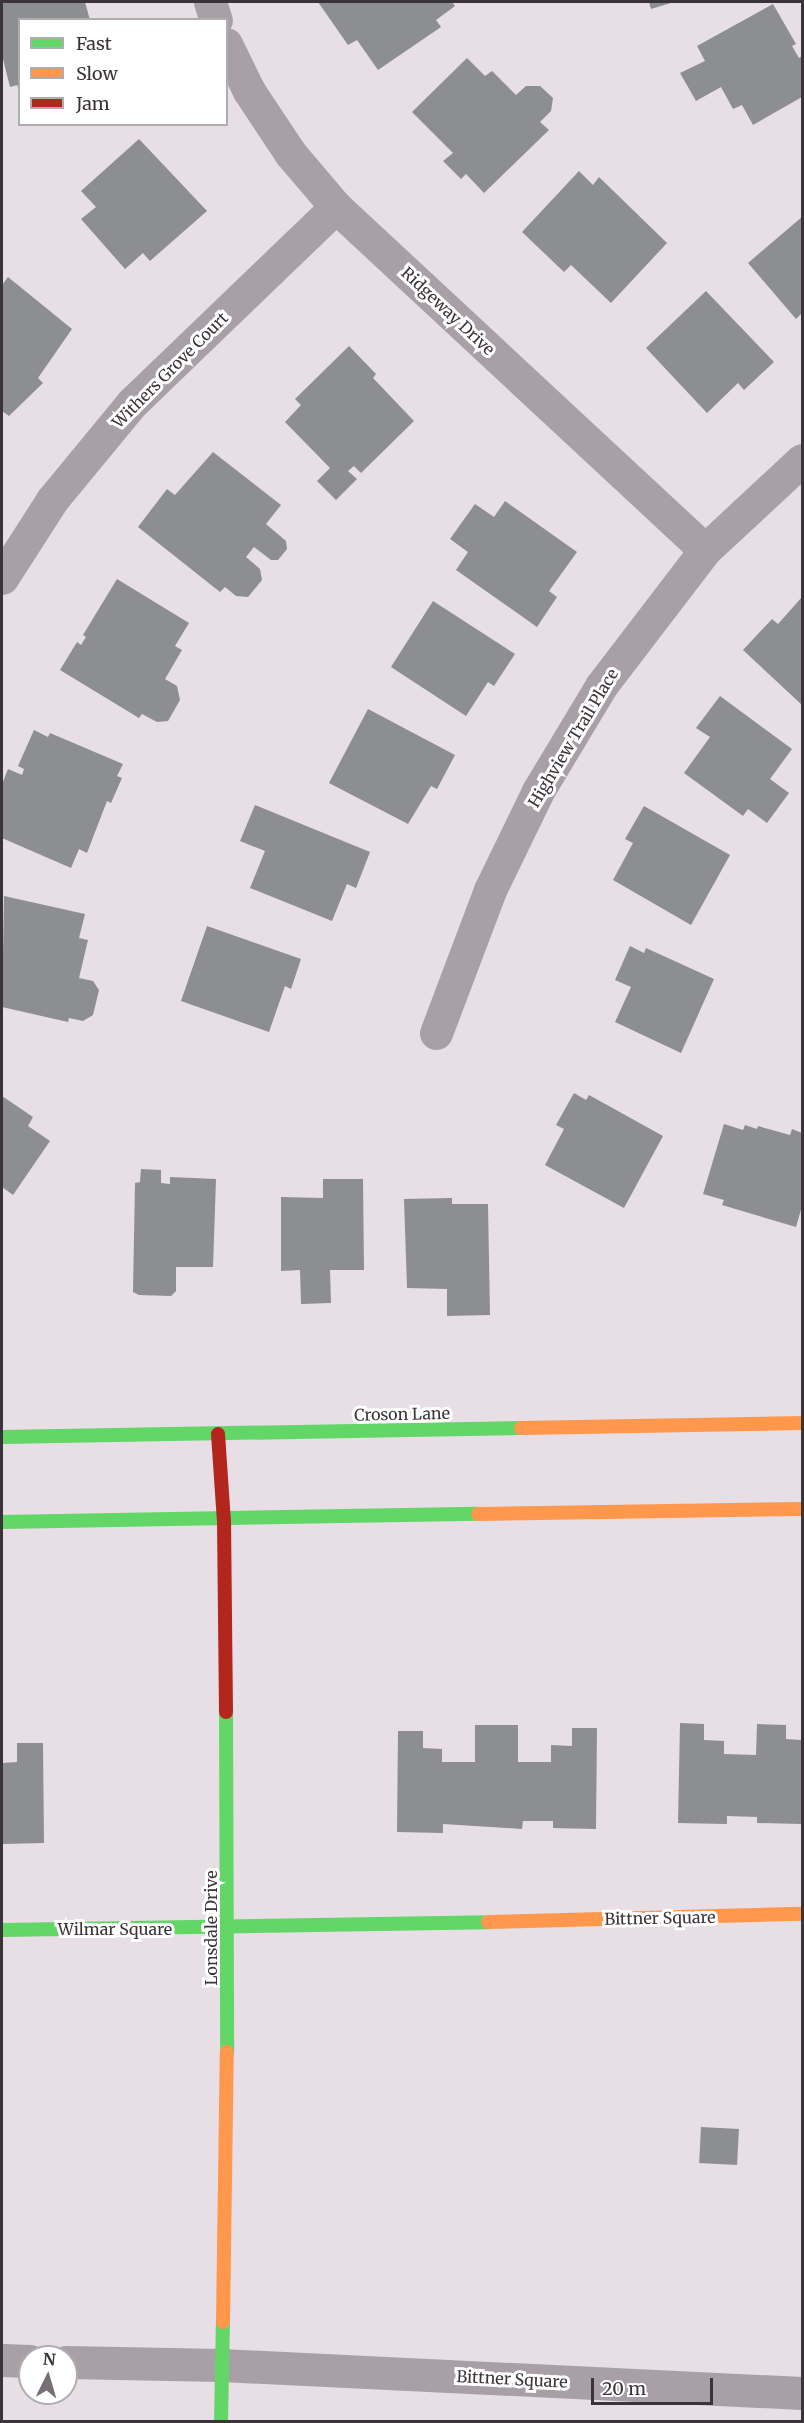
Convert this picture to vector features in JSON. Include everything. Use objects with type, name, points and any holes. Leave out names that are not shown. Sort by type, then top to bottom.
[{"type":"street","points":[[210,2],[215,18]]},
{"type":"street","name":"Ridgeway Drive","points":[[228,48],[249,92],[290,153],[336,207],[705,550]]},
{"type":"street","name":"Withers Grove Court","points":[[2,578],[52,500],[132,403],[336,207]]},
{"type":"street","name":"Highview Trail Place","points":[[436,1033],[490,890],[538,791],[601,686],[705,550],[802,460]]},
{"type":"street","name":"Croson Lane","points":[[2,1437],[802,1423]]},
{"type":"street","name":"Lonsdale Drive","points":[[218,1434],[224,1521],[229,1929],[221,2421]]},
{"type":"street","points":[[2,1522],[224,1521],[802,1509]]},
{"type":"street","name":"Bittner Square","points":[[229,1929],[802,1914]]},
{"type":"street","name":"Wilmar Square","points":[[2,1930],[229,1929]]},
{"type":"street","points":[[2,2360],[18,2361]]},
{"type":"street","points":[[78,2362],[221,2365]]},
{"type":"street","name":"Bittner Square","points":[[221,2365],[802,2393]]},
{"type":"building","points":[[85,2],[89,18],[18,18],[18,87],[17,85],[10,87],[2,55],[2,3]]},
{"type":"building","points":[[318,2],[452,2],[455,6],[436,20],[441,27],[378,70],[357,40],[348,45]]},
{"type":"building","points":[[649,2],[674,2],[651,9]]},
{"type":"building","points":[[773,4],[796,44],[792,46],[799,58],[802,56],[802,97],[753,125],[742,105],[733,109],[721,87],[696,101],[680,73],[705,61],[697,46]]},
{"type":"building","points":[[467,58],[485,76],[492,71],[516,95],[526,86],[540,86],[553,98],[551,111],[540,122],[549,130],[484,193],[466,174],[461,179],[443,161],[453,153],[412,112]]},
{"type":"building","points":[[139,139],[207,211],[150,261],[143,253],[125,269],[81,219],[96,207],[81,191]]},
{"type":"building","points":[[579,171],[593,185],[599,177],[667,243],[611,303],[571,265],[564,272],[522,232]]},
{"type":"building","points":[[802,217],[802,313],[796,319],[748,263]]},
{"type":"building","points":[[8,277],[72,329],[38,378],[43,383],[9,416],[2,411],[2,285]]},
{"type":"building","points":[[706,291],[774,362],[744,390],[738,383],[707,413],[646,348]]},
{"type":"building","points":[[349,346],[376,374],[373,378],[414,421],[361,473],[354,466],[348,471],[357,479],[336,500],[317,481],[330,468],[285,422],[301,405],[295,399]]},
{"type":"building","points":[[213,452],[281,505],[266,524],[286,541],[287,549],[278,560],[271,560],[254,547],[246,557],[260,569],[262,580],[248,597],[236,596],[225,587],[220,592],[138,527],[167,489],[175,495]]},
{"type":"building","points":[[505,501],[577,552],[549,591],[557,597],[537,627],[456,570],[468,552],[450,539],[475,504],[494,517]]},
{"type":"building","points":[[117,579],[189,623],[175,646],[182,650],[165,679],[177,686],[180,700],[168,721],[157,722],[142,714],[139,718],[60,670],[77,642],[81,645],[86,637],[83,635]]},
{"type":"building","points":[[802,597],[802,705],[743,650],[772,619],[778,624]]},
{"type":"building","points":[[433,601],[515,654],[494,686],[488,682],[466,716],[391,667]]},
{"type":"building","points":[[720,696],[792,749],[770,779],[789,793],[767,823],[748,809],[743,816],[684,773],[710,737],[696,728]]},
{"type":"building","points":[[368,709],[455,755],[437,789],[431,786],[408,824],[329,783]]},
{"type":"building","points":[[34,730],[48,737],[50,733],[123,764],[117,776],[122,778],[111,803],[107,801],[87,853],[79,849],[71,868],[2,838],[2,784],[8,769],[22,775],[24,769],[18,766]]},
{"type":"building","points":[[255,805],[370,852],[356,888],[347,884],[332,921],[250,888],[265,851],[240,841]]},
{"type":"building","points":[[644,806],[730,855],[691,925],[613,880],[633,843],[625,839]]},
{"type":"building","points":[[4,896],[85,914],[79,938],[88,940],[79,978],[93,981],[99,990],[93,1015],[83,1021],[69,1018],[68,1022],[2,1007]]},
{"type":"building","points":[[207,926],[301,959],[291,989],[285,986],[269,1032],[181,1001]]},
{"type":"building","points":[[630,946],[644,953],[646,948],[714,979],[681,1053],[615,1022],[631,987],[615,980]]},
{"type":"building","points":[[574,1093],[586,1100],[589,1095],[663,1136],[624,1208],[545,1165],[564,1129],[556,1125]]},
{"type":"building","points":[[2,1096],[33,1117],[28,1126],[50,1141],[13,1195],[2,1187]]},
{"type":"building","points":[[724,1124],[743,1130],[745,1125],[757,1129],[758,1126],[790,1135],[792,1129],[802,1133],[802,1206],[796,1227],[722,1205],[724,1200],[703,1194]]},
{"type":"building","points":[[141,1169],[161,1170],[161,1183],[170,1184],[170,1177],[216,1179],[213,1267],[176,1267],[176,1291],[171,1296],[139,1295],[133,1292],[135,1183],[140,1182]]},
{"type":"building","points":[[323,1179],[363,1179],[364,1270],[330,1270],[331,1303],[301,1304],[300,1270],[281,1271],[281,1197],[323,1198]]},
{"type":"building","points":[[452,1198],[452,1204],[488,1204],[490,1315],[447,1316],[447,1289],[407,1288],[404,1199]]},
{"type":"building","points":[[680,1723],[704,1724],[704,1740],[724,1741],[724,1754],[756,1755],[757,1724],[786,1725],[786,1739],[801,1740],[802,1824],[757,1823],[757,1817],[727,1816],[727,1824],[678,1823]]},
{"type":"building","points":[[475,1725],[518,1725],[518,1762],[551,1762],[551,1745],[572,1746],[572,1728],[597,1728],[596,1829],[553,1828],[553,1821],[523,1821],[522,1829],[443,1824],[443,1833],[397,1832],[398,1731],[423,1731],[423,1748],[442,1749],[442,1762],[475,1762]]},
{"type":"building","points":[[17,1743],[43,1743],[44,1843],[2,1844],[2,1763],[17,1762]]},
{"type":"building","points":[[701,2127],[739,2129],[737,2165],[699,2163]]},
{"type":"traffic: fast","points":[[2,1437],[521,1428]]},
{"type":"traffic: fast","points":[[2,1522],[478,1514]]},
{"type":"traffic: fast","points":[[226,1712],[227,2052]]},
{"type":"traffic: fast","points":[[2,1930],[488,1922]]},
{"type":"traffic: fast","points":[[221,2422],[223,2322]]},
{"type":"traffic: slow","points":[[521,1428],[802,1423]]},
{"type":"traffic: slow","points":[[478,1514],[802,1509]]},
{"type":"traffic: slow","points":[[488,1922],[802,1914]]},
{"type":"traffic: slow","points":[[223,2322],[227,2052]]},
{"type":"traffic: jam","points":[[218,1434],[224,1521],[226,1712]]}]
